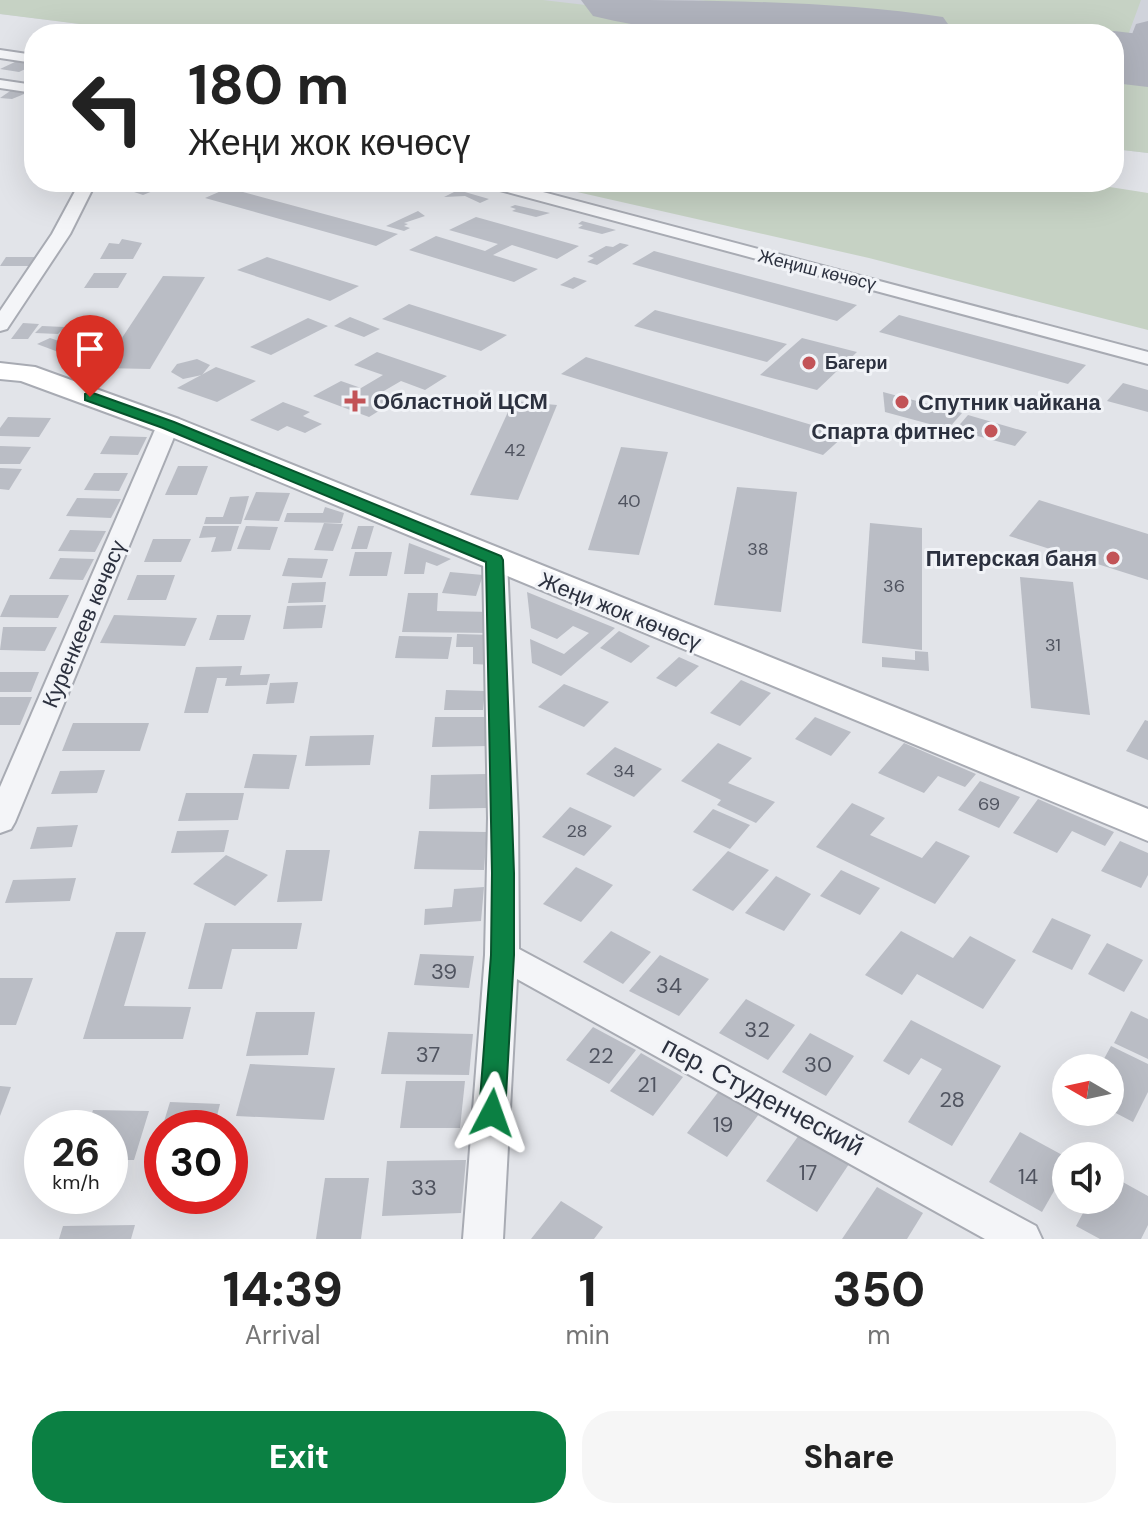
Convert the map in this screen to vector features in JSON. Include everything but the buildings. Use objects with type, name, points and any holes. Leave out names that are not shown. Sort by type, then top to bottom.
[{"type":"main road","name":"Жеңи жок көчөсү","points":[[0,371],[25,373],[168,425],[1148,826]]},
{"type":"street","points":[[0,54],[24,58]]},
{"type":"street","points":[[0,84],[24,88]]},
{"type":"street","points":[[0,325],[61,234],[83,192]]},
{"type":"street","name":"Жеңиш көчөсү","points":[[525,192],[1148,358]]},
{"type":"street","name":"Куренкеев көчөсү","points":[[0,822],[168,425]]},
{"type":"street","points":[[483,1239],[502,955],[503,818],[495,560]]},
{"type":"street","name":"пер. Студенческий","points":[[502,955],[1022,1239]]},
{"type":"shaded area","points":[[0,0],[1148,0],[1148,153],[1124,150],[1124,24],[80,24],[0,14]]},
{"type":"green space","points":[[0,0],[543,0],[746,24],[80,24],[0,14]]},
{"type":"green space","points":[[698,0],[1141,0],[1124,39],[1124,24],[910,24]]},
{"type":"green space","points":[[1124,68],[1148,71],[1148,153],[1124,150]]},
{"type":"green space","points":[[1124,189],[1148,193],[1148,330],[869,258],[577,192],[1124,192]]},
{"type":"taxiway","points":[[1139,60],[1148,31]]},
{"type":"runway","points":[[620,0],[828,24]]},
{"type":"runway","points":[[1124,58],[1148,61]]},
{"type":"place","name":"Багери","points":[[809,363]]},
{"type":"place","name":"Областной ЦСМ","points":[[355,401]]},
{"type":"place","name":"Спутник чайкана","points":[[902,402]]},
{"type":"place","name":"Спарта фитнес","points":[[991,431]]},
{"type":"place","name":"Питерская баня","points":[[1113,558]]},
{"type":"route","points":[[90,397],[168,425],[495,560],[503,873],[502,955],[492,1113]]}]
